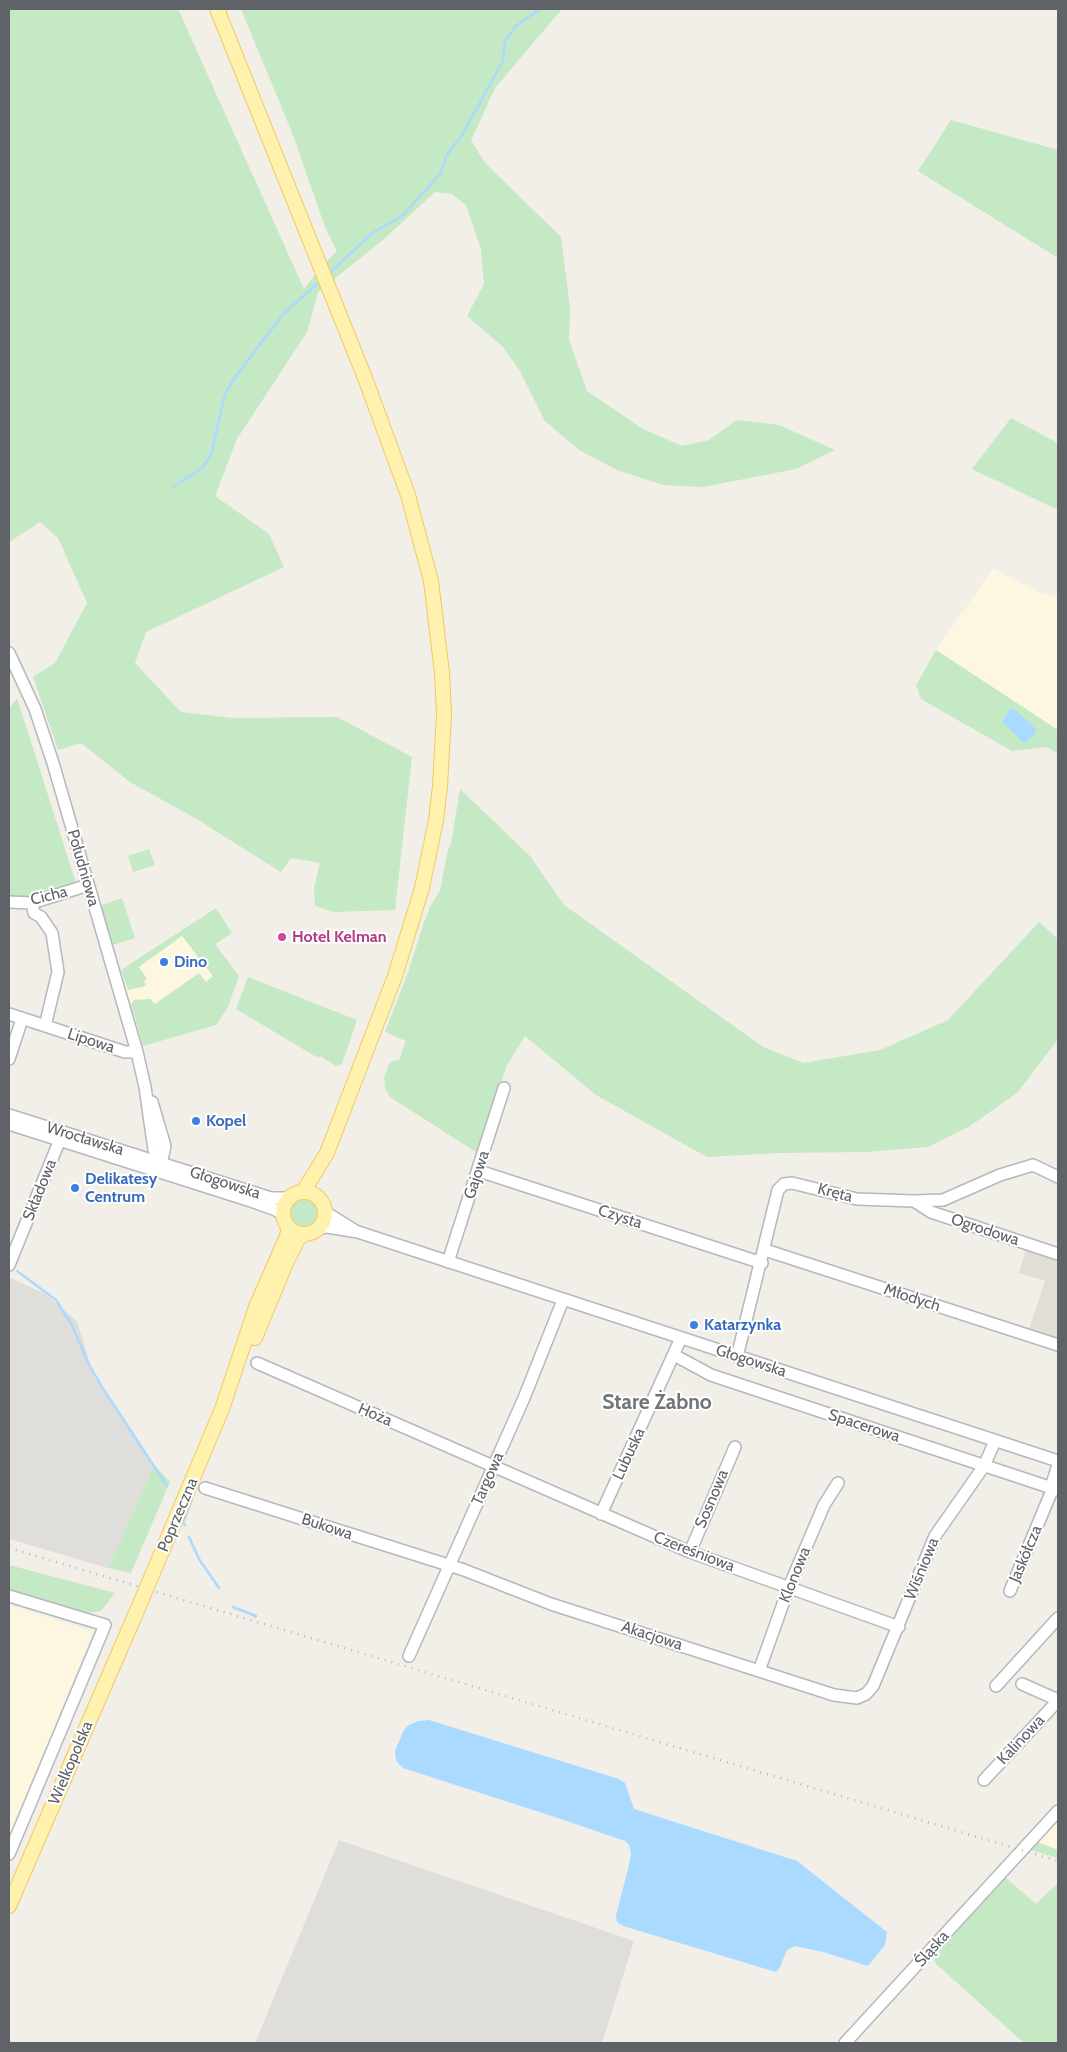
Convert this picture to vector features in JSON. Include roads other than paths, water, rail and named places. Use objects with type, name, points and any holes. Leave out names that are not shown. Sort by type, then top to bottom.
[{"type":"main road","points":[[217,9],[396,459],[421,538],[437,621],[444,714],[440,786],[430,853],[415,914],[395,976],[327,1153],[303,1192],[289,1198],[286,1221],[304,1234],[319,1228],[325,1212],[319,1198],[327,1153]]},
{"type":"main road","points":[[303,1192],[319,1198]]},
{"type":"main road","name":"Poprzeczna","points":[[222,1409],[256,1307],[287,1236],[286,1221]]},
{"type":"main road","name":"Poprzeczna","points":[[133,1620],[287,1261],[298,1238],[304,1234]]},
{"type":"main road","name":"Wielkopolska","points":[[9,1906],[133,1620]]},
{"type":"street","name":"Południowa","points":[[9,654],[24,682],[44,735],[137,1052],[145,1087],[153,1146],[160,1167]]},
{"type":"street","name":"Cicha","points":[[9,902],[32,903],[88,885]]},
{"type":"street","name":"Lipowa","points":[[32,903],[34,913],[41,917],[52,933],[58,972],[45,1026]]},
{"type":"street","points":[[9,1014],[22,1018],[9,1059]]},
{"type":"street","name":"Lipowa","points":[[22,1018],[125,1052],[137,1052]]},
{"type":"street","name":"Południowa","points":[[145,1087],[165,1146],[160,1167]]},
{"type":"street","name":"Gajowa","points":[[448,1262],[479,1171],[504,1088]]},
{"type":"street","name":"Wrocławska","points":[[9,1115],[141,1156],[160,1167]]},
{"type":"street","name":"Wrocławska","points":[[9,1124],[60,1142],[160,1167]]},
{"type":"street","points":[[54,1128],[60,1142],[83,1137]]},
{"type":"street","name":"Składowa","points":[[9,1265],[60,1142]]},
{"type":"street","points":[[141,1156],[153,1146]]},
{"type":"street","name":"Kręta","points":[[737,1356],[762,1263],[778,1190],[784,1184],[792,1182],[857,1199],[914,1202],[943,1200],[1000,1175],[1032,1165],[1058,1177]]},
{"type":"street","name":"Głogowska","points":[[160,1167],[271,1198],[289,1198]]},
{"type":"street","name":"Głogowska","points":[[160,1167],[268,1207],[286,1221]]},
{"type":"street","name":"Czysta","points":[[479,1171],[762,1263]]},
{"type":"street","name":"Ogrodowa","points":[[914,1202],[932,1212],[1058,1254]]},
{"type":"street","name":"Głogowska","points":[[325,1212],[358,1232]]},
{"type":"street","name":"Głogowska","points":[[319,1228],[327,1227],[358,1232],[1058,1461]]},
{"type":"street","name":"Młodych","points":[[765,1250],[1058,1345]]},
{"type":"street","name":"Targowa","points":[[409,1656],[494,1466],[563,1300]]},
{"type":"street","name":"Lubuska","points":[[601,1514],[681,1338]]},
{"type":"street","name":"Spacerowa","points":[[674,1355],[711,1376],[1054,1488]]},
{"type":"street","name":"Hoża","points":[[257,1363],[494,1466]]},
{"type":"street","name":"Wiśniowa","points":[[857,1698],[866,1694],[874,1686],[935,1536],[984,1466],[995,1441]]},
{"type":"street","name":"Sosnowa","points":[[690,1552],[735,1447]]},
{"type":"street","name":"Jaskółcza","points":[[1010,1591],[1054,1488],[1058,1465]]},
{"type":"street","name":"Czereśniowa","points":[[494,1466],[690,1552],[899,1626]]},
{"type":"street","name":"Klonowa","points":[[759,1671],[789,1587],[824,1505],[838,1483]]},
{"type":"street","name":"Bukowa","points":[[205,1488],[449,1566]]},
{"type":"street","name":"Akacjowa","points":[[449,1566],[551,1604],[834,1695],[857,1698]]},
{"type":"street","points":[[9,1596],[106,1625],[9,1853]]},
{"type":"street","points":[[996,1686],[1058,1618]]},
{"type":"street","points":[[1014,1667],[1022,1684]]},
{"type":"street","points":[[1005,1677],[1057,1700]]},
{"type":"street","name":"Kalinowa","points":[[984,1780],[1057,1700]]},
{"type":"street","name":"Śląska","points":[[845,2043],[1058,1811]]},
{"type":"water","points":[[1013,708],[1036,729],[1036,732],[1026,743],[1002,721],[1010,709]]},
{"type":"water","points":[[429,1720],[619,1779],[625,1783],[634,1809],[797,1861],[887,1932],[885,1945],[868,1966],[823,1952],[795,1946],[787,1950],[776,1972],[623,1926],[617,1922],[616,1915],[631,1854],[629,1845],[625,1841],[561,1819],[403,1768],[396,1761],[395,1751],[403,1732],[407,1726],[418,1721]]},
{"type":"waterway","points":[[332,271],[371,234],[402,216],[441,173],[446,156],[462,135],[503,61],[505,41],[516,26],[540,9]]},
{"type":"waterway","points":[[174,486],[202,468],[211,455],[225,394],[236,376],[284,313],[317,284]]},
{"type":"waterway","points":[[17,1271],[56,1300],[73,1327],[87,1361],[102,1387],[167,1486]]},
{"type":"waterway","points":[[185,1525],[183,1523],[192,1499]]},
{"type":"waterway","points":[[189,1537],[199,1559],[219,1588]]},
{"type":"waterway","points":[[233,1607],[255,1617]]},
{"type":"railway","points":[[9,1548],[1058,1861]]},
{"type":"place","name":"Hotel Kelman","points":[[282,937]]},
{"type":"place","name":"Dino","points":[[164,962]]},
{"type":"place","name":"Kopel","points":[[196,1121]]},
{"type":"place","name":"Delikatesy Centrum","points":[[75,1188]]},
{"type":"place","name":"Katarzynka","points":[[694,1325]]},
{"type":"district","name":"Stare Żabno","points":[[657,1403]]}]
